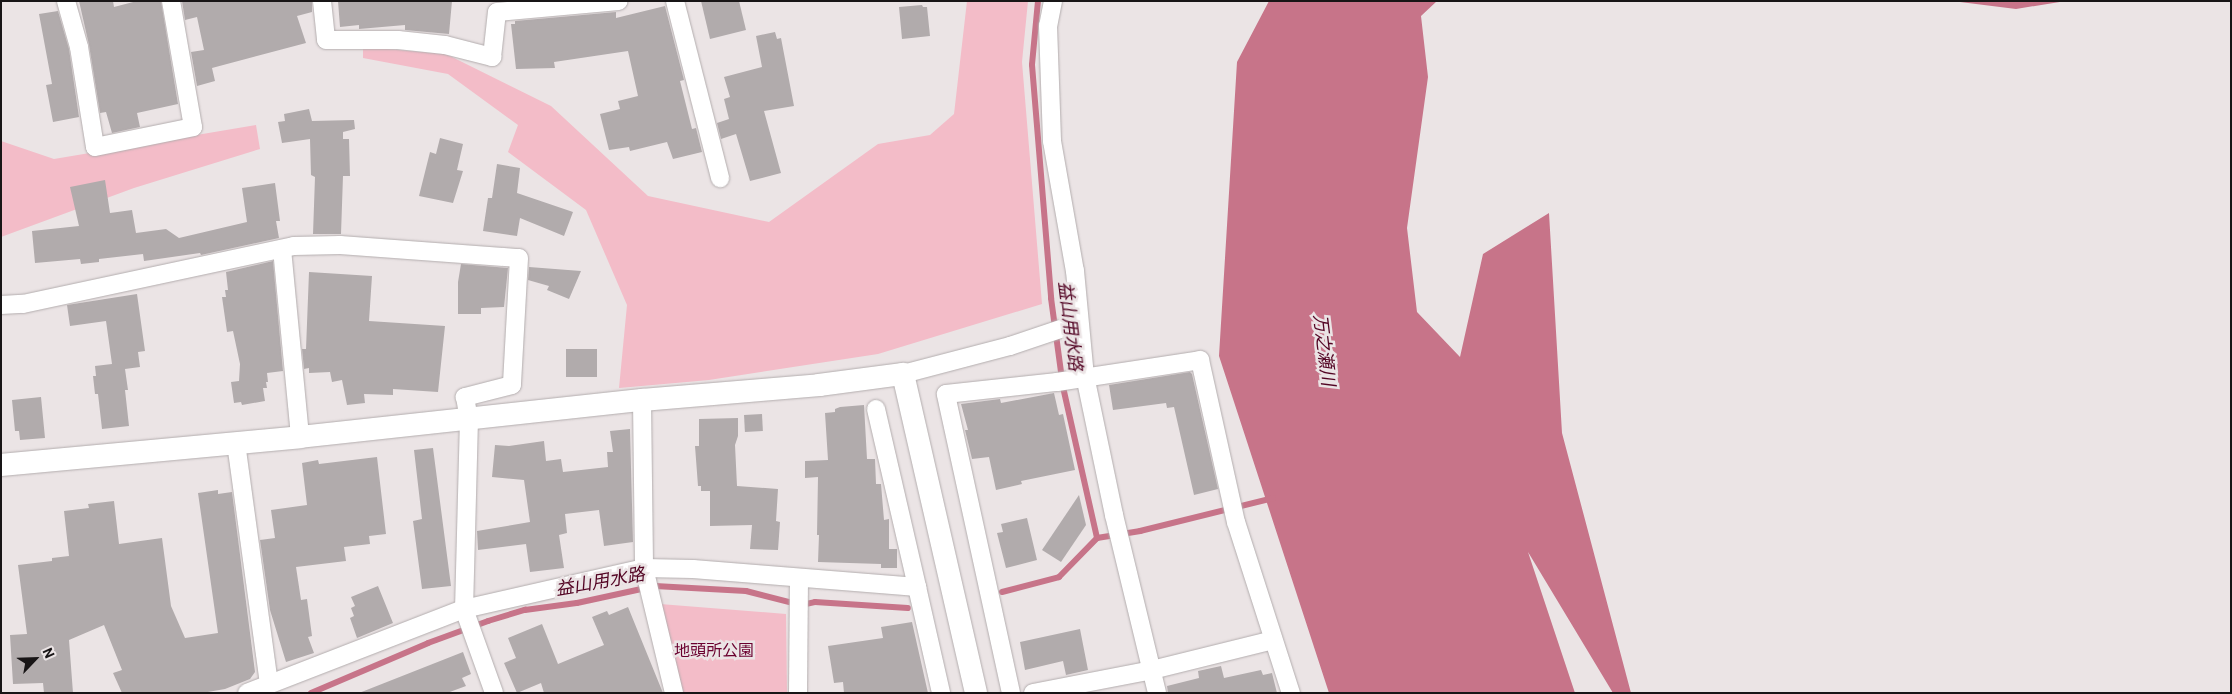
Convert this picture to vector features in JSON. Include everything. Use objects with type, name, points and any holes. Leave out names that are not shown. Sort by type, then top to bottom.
[{"type":"street","points":[[66,1],[79,47],[95,147],[193,127],[171,1]]},
{"type":"street","points":[[322,1],[326,40],[398,40],[445,45],[492,57],[497,12],[619,1]]},
{"type":"street","points":[[676,1],[720,178]]},
{"type":"street","points":[[1052,1],[1048,26],[1052,141],[1075,271],[1071,379],[1114,515],[1157,693]]},
{"type":"street","points":[[1,305],[23,304],[294,246],[340,245],[519,258],[512,385],[465,397],[468,419],[465,613],[494,693]]},
{"type":"street","points":[[282,249],[300,437]]},
{"type":"street","points":[[1,465],[300,437],[903,374],[1043,336],[1072,325]]},
{"type":"street","points":[[1011,693],[946,394],[1071,379],[1200,360],[1236,522],[1291,693]]},
{"type":"street","points":[[903,374],[954,589],[976,693]]},
{"type":"street","points":[[642,400],[645,573],[674,693]]},
{"type":"street","points":[[876,410],[941,693]]},
{"type":"street","points":[[236,443],[269,684]]},
{"type":"street","points":[[247,693],[465,613],[645,573],[693,569],[799,586],[917,587]]},
{"type":"street","points":[[798,693],[799,586]]},
{"type":"street","points":[[1033,693],[1152,670],[1273,640]]},
{"type":"green space","points":[[967,1],[1028,1],[1022,62],[1042,304],[878,354],[709,380],[619,388],[627,305],[586,210],[508,152],[518,125],[448,74],[363,58],[363,47],[446,54],[551,106],[648,196],[769,222],[878,144],[930,135],[954,114]]},
{"type":"green space","points":[[256,125],[260,149],[134,188],[1,237],[1,141],[54,159]]},
{"type":"green space","name":"地頭所公園","points":[[660,604],[786,614],[787,693],[681,693]]},
{"type":"water","name":"万之瀬川","points":[[1269,1],[1437,1],[1421,16],[1428,77],[1407,228],[1417,312],[1460,357],[1483,254],[1549,213],[1562,433],[1631,693],[1613,693],[1528,552],[1575,693],[1329,693],[1219,356],[1237,62]]},
{"type":"water","points":[[1952,1],[2066,1],[2016,9]]},
{"type":"building","points":[[79,1],[113,1],[114,7],[137,1],[161,1],[178,104],[137,113],[140,127],[112,133],[106,112],[100,113],[89,45]]},
{"type":"building","points":[[182,1],[312,1],[312,12],[297,16],[306,43],[212,68],[215,81],[197,86],[191,52],[204,50],[197,17],[185,20]]},
{"type":"building","points":[[338,1],[452,1],[449,34],[405,30],[405,25],[359,29],[359,25],[340,27]]},
{"type":"building","points":[[701,1],[739,1],[746,30],[710,39]]},
{"type":"building","points":[[922,5],[927,7],[930,36],[902,39],[899,7]]},
{"type":"building","points":[[665,6],[684,80],[680,81],[692,129],[696,128],[702,152],[673,159],[667,142],[630,151],[629,147],[609,150],[600,114],[620,109],[618,101],[638,96],[628,51],[554,62],[555,68],[516,69],[511,24],[515,24],[515,21],[616,12],[616,18]]},
{"type":"building","points":[[58,11],[69,49],[79,117],[53,122],[46,85],[52,84],[39,14]]},
{"type":"building","points":[[775,32],[777,39],[781,38],[794,106],[764,111],[781,173],[750,181],[736,134],[721,139],[717,123],[729,119],[724,99],[730,97],[724,77],[762,67],[756,36]]},
{"type":"building","points":[[309,109],[312,121],[354,120],[355,129],[343,132],[343,139],[349,139],[350,176],[343,176],[341,234],[313,234],[315,177],[311,175],[310,139],[282,143],[278,122],[285,121],[284,114]]},
{"type":"building","points":[[440,138],[463,144],[457,170],[463,171],[453,203],[419,196],[430,152],[436,154]]},
{"type":"building","points":[[497,164],[520,168],[517,193],[573,212],[564,236],[520,218],[517,236],[483,231],[488,198],[492,198]]},
{"type":"building","points":[[105,180],[110,213],[132,210],[136,233],[166,229],[179,238],[247,222],[242,188],[275,183],[280,221],[276,221],[279,238],[201,255],[200,253],[144,261],[143,254],[99,259],[99,262],[81,264],[80,259],[35,263],[32,231],[79,226],[70,187]]},
{"type":"building","points":[[273,261],[283,371],[267,373],[267,388],[263,388],[265,401],[242,405],[241,402],[234,403],[231,382],[239,381],[240,364],[233,331],[227,332],[222,297],[226,297],[225,290],[228,290],[226,272]]},
{"type":"building","points":[[461,264],[508,268],[504,307],[481,308],[481,314],[458,314],[458,282]]},
{"type":"building","points":[[529,267],[581,271],[569,299],[547,290],[549,286],[528,280]]},
{"type":"building","points":[[309,272],[372,276],[369,321],[445,326],[438,392],[393,389],[393,395],[364,394],[365,403],[347,405],[342,380],[332,382],[330,372],[309,373],[309,368],[304,369],[302,349],[306,349]]},
{"type":"building","points":[[137,294],[145,351],[138,352],[140,367],[125,369],[128,390],[125,390],[129,426],[102,429],[98,394],[95,394],[93,376],[96,376],[95,366],[112,364],[106,321],[70,326],[67,305]]},
{"type":"building","points":[[566,349],[597,349],[597,377],[566,377]]},
{"type":"building","points":[[1190,372],[1218,489],[1194,495],[1174,407],[1167,408],[1166,403],[1113,410],[1109,385]]},
{"type":"building","points":[[1054,393],[1059,415],[1063,414],[1075,470],[1021,481],[1022,484],[996,490],[989,457],[972,459],[965,430],[968,430],[961,404],[1000,399],[1001,403]]},
{"type":"building","points":[[41,397],[45,438],[20,440],[19,431],[15,431],[12,400]]},
{"type":"building","points":[[864,405],[867,459],[875,459],[876,484],[881,484],[884,520],[889,519],[889,549],[897,549],[897,568],[881,568],[881,564],[818,562],[818,477],[805,478],[805,461],[828,460],[825,413],[835,412],[835,409],[840,407]]},
{"type":"building","points":[[762,414],[763,431],[745,432],[744,415]]},
{"type":"building","points":[[738,418],[738,436],[735,445],[737,486],[778,489],[776,521],[780,522],[778,550],[750,549],[752,525],[710,526],[710,491],[701,491],[701,486],[698,486],[695,446],[699,446],[699,419]]},
{"type":"building","points":[[630,429],[633,542],[604,546],[599,510],[565,514],[567,533],[559,535],[564,568],[530,572],[526,544],[478,550],[477,531],[530,522],[524,480],[492,477],[495,445],[509,446],[544,441],[546,461],[561,459],[563,472],[608,467],[607,452],[613,452],[610,431]]},
{"type":"building","points":[[433,448],[451,586],[422,589],[413,521],[422,519],[414,450]]},
{"type":"building","points":[[377,457],[386,534],[369,536],[370,544],[344,547],[346,561],[296,567],[301,600],[307,599],[312,636],[308,637],[314,653],[286,662],[270,610],[260,540],[275,538],[271,510],[307,505],[302,463],[318,460],[319,464]]},
{"type":"building","points":[[218,490],[218,494],[232,492],[255,672],[250,679],[225,689],[202,693],[122,693],[113,673],[122,670],[104,625],[69,640],[73,693],[44,693],[43,683],[13,684],[10,635],[27,634],[18,565],[52,561],[52,558],[69,556],[64,511],[89,508],[88,504],[114,501],[119,544],[162,538],[171,606],[185,638],[218,633],[198,493]]},
{"type":"building","points":[[1079,495],[1086,525],[1061,562],[1042,550]]},
{"type":"building","points":[[1027,518],[1037,560],[1006,568],[997,533],[1003,532],[1001,524]]},
{"type":"building","points":[[378,586],[393,623],[357,638],[350,618],[354,616],[351,608],[355,606],[351,597]]},
{"type":"building","points":[[628,607],[663,693],[544,693],[541,683],[517,693],[504,663],[516,658],[508,638],[542,624],[558,664],[604,645],[592,617],[607,611],[609,615]]},
{"type":"building","points":[[912,622],[928,693],[844,693],[843,682],[834,683],[828,646],[883,638],[881,627]]},
{"type":"building","points":[[1080,629],[1088,670],[1066,675],[1063,661],[1025,670],[1020,642]]},
{"type":"building","points":[[463,652],[471,674],[462,678],[466,686],[447,693],[359,693]]},
{"type":"building","points":[[1221,666],[1224,678],[1261,670],[1263,675],[1272,673],[1277,693],[1168,693],[1167,686],[1199,678],[1198,671]]},
{"type":"waterway","name":"益山用水路","points":[[1038,1],[1032,65],[1051,298],[1063,387],[1097,538]]},
{"type":"waterway","points":[[1097,538],[1140,531],[1273,498]]},
{"type":"waterway","name":"益山用水路","points":[[1002,592],[1059,577],[1097,538]]},
{"type":"waterway","name":"益山用水路","points":[[311,693],[428,643],[488,621],[525,610],[577,603],[655,586],[746,591],[801,605],[815,602],[908,608]]}]
